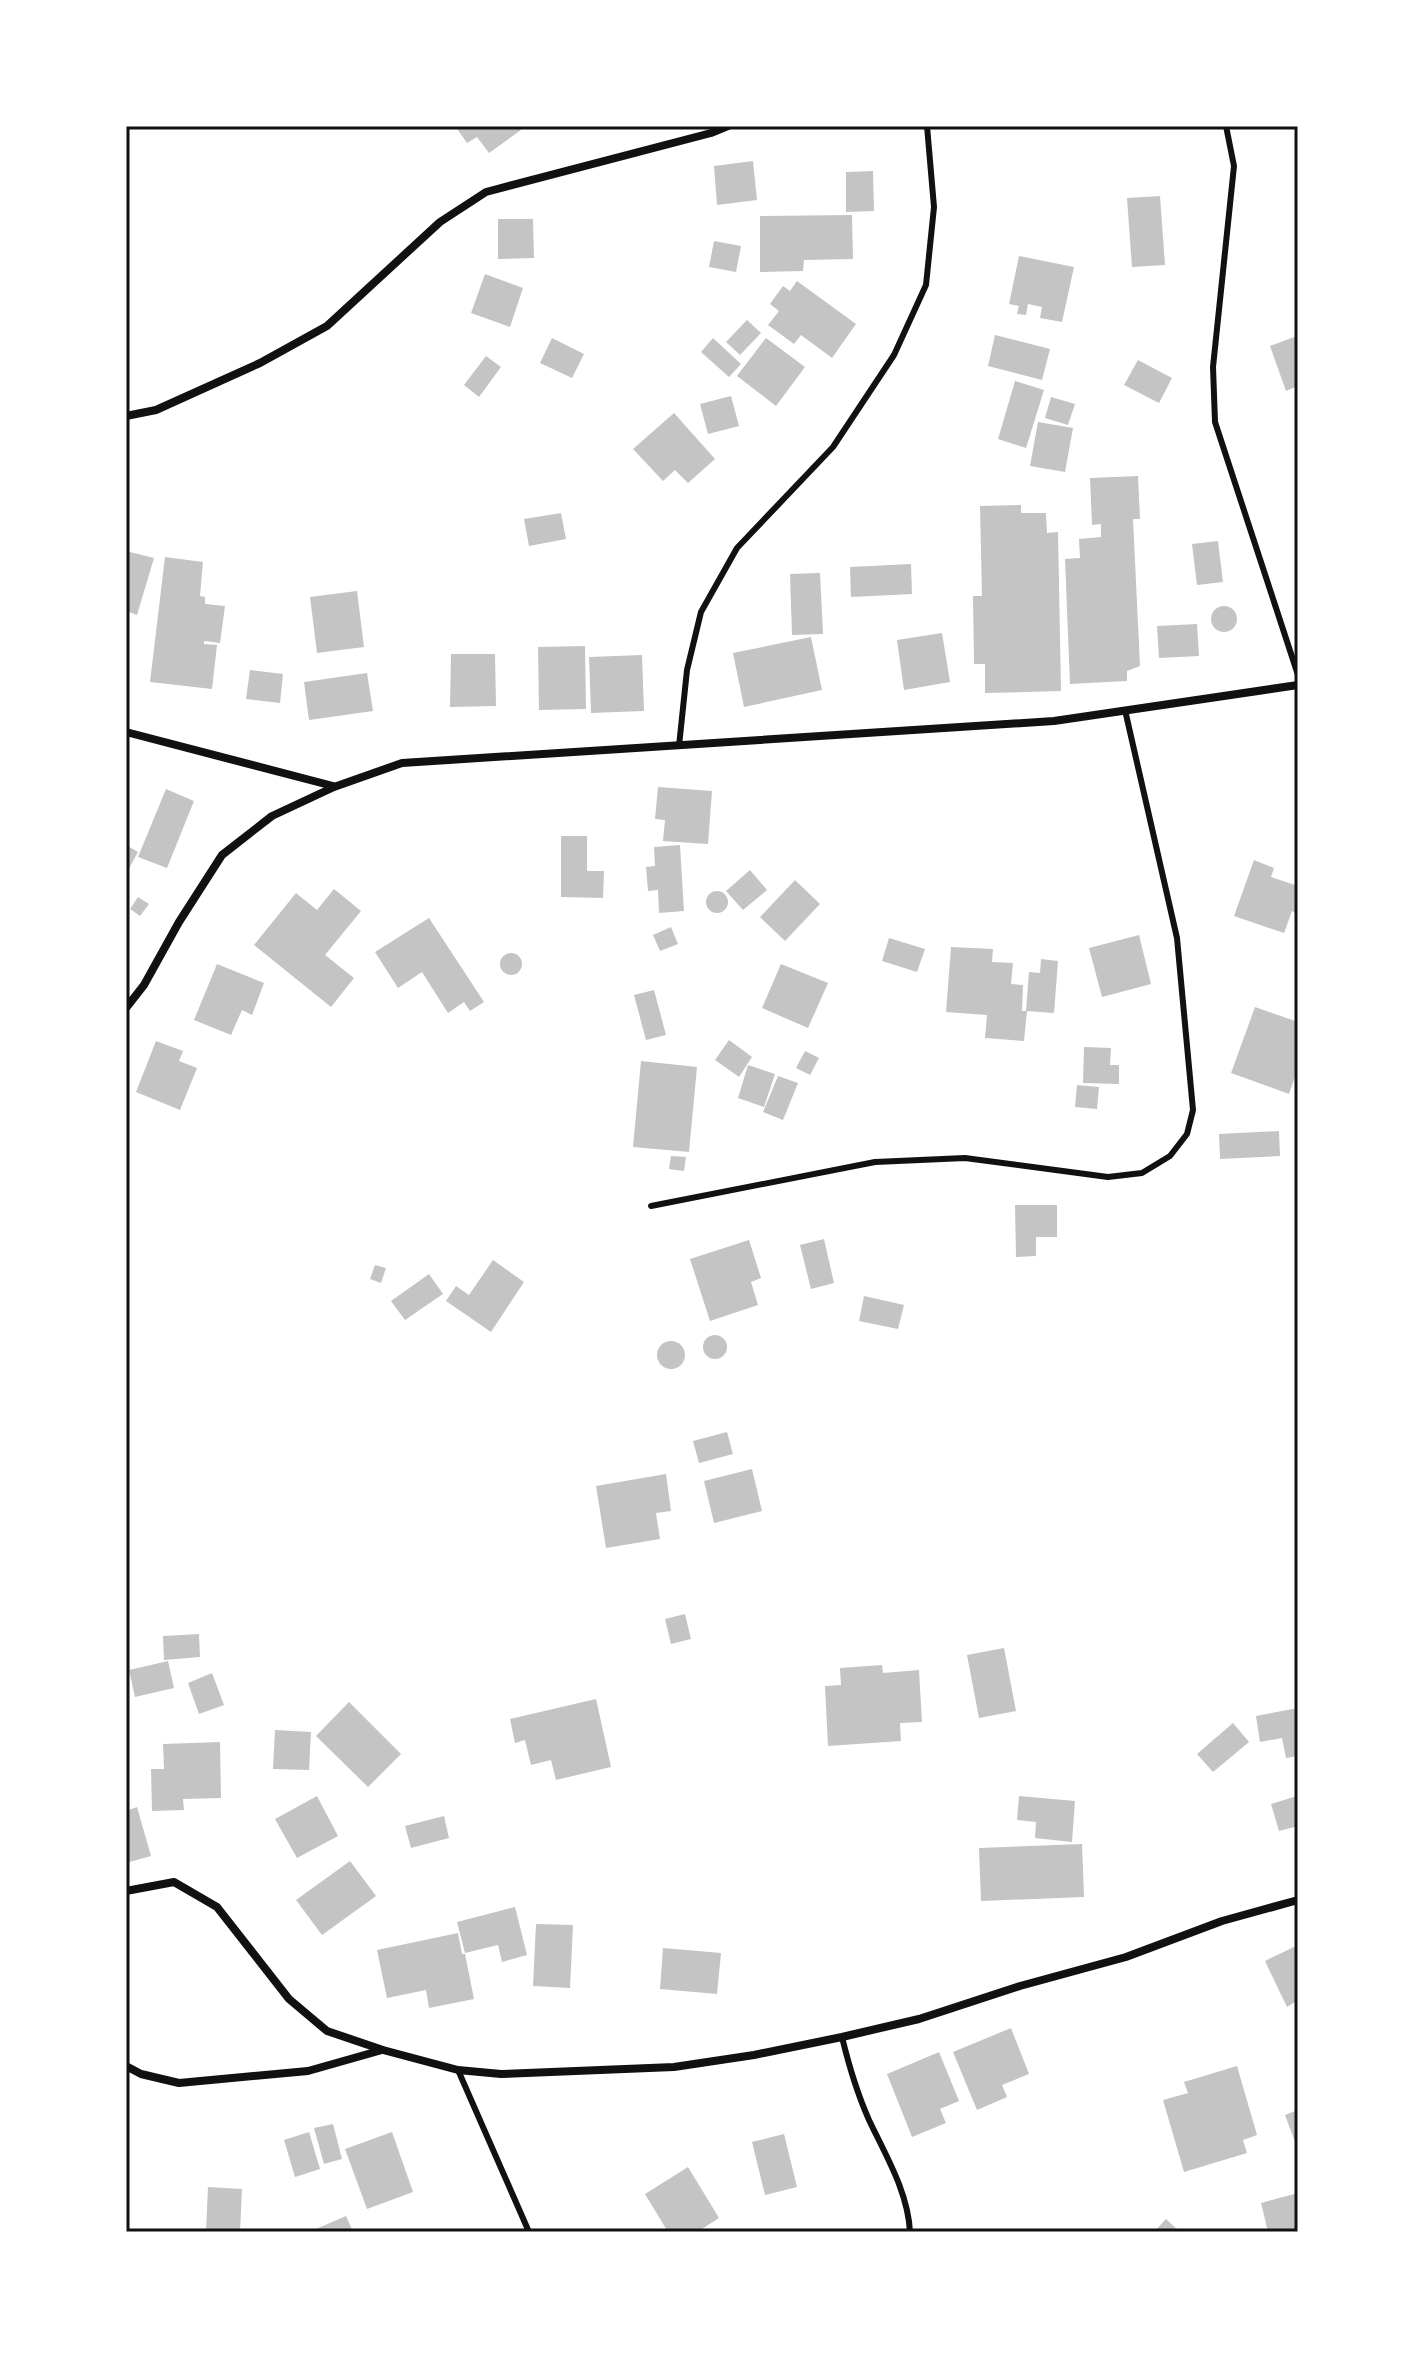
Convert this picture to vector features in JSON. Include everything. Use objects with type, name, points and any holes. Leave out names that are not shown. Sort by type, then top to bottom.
[{"type":"street","points":[[126,416],[156,410],[260,363],[327,326],[440,222],[486,192],[728,126]]},
{"type":"street","points":[[126,1008],[144,985],[179,922],[222,855],[272,816],[334,787],[402,763],[1054,721],[1298,685]]},
{"type":"street","points":[[126,732],[334,787]]},
{"type":"street","points":[[126,1891],[174,1882],[217,1907],[289,1999],[327,2031],[458,2070],[501,2074],[674,2067],[842,2037],[919,2019],[1020,1986],[1126,1957],[1222,1921],[1298,1900]]},
{"type":"street","points":[[126,2066],[141,2074],[179,2083],[308,2071],[383,2050]]},
{"type":"lane","points":[[679,746],[687,670],[701,612],[737,548],[833,447],[894,355],[926,285],[934,207],[927,126]]},
{"type":"lane","points":[[1226,126],[1234,166],[1213,367],[1215,422],[1298,675]]},
{"type":"lane","points":[[651,1206],[875,1162],[965,1158],[1108,1177],[1142,1173],[1170,1156],[1187,1134],[1193,1110],[1177,938],[1125,710]]},
{"type":"lane","points":[[842,2037],[850,2074],[898,2184],[910,2232]]},
{"type":"lane","points":[[458,2070],[529,2232]]},
{"type":"building","points":[[455,126],[519,126],[521,130],[489,153],[477,137],[467,143]]},
{"type":"building","points":[[753,161],[757,200],[717,205],[714,166]]},
{"type":"building","points":[[873,171],[874,211],[846,212],[846,172]]},
{"type":"building","points":[[1160,196],[1165,265],[1132,267],[1127,198]]},
{"type":"building","points":[[852,215],[853,259],[804,260],[803,271],[760,272],[760,216]]},
{"type":"building","points":[[498,219],[533,219],[534,258],[498,259]]},
{"type":"building","points":[[714,241],[741,246],[736,272],[709,267]]},
{"type":"building","points":[[1019,256],[1074,267],[1062,322],[1040,318],[1042,307],[1028,304],[1026,315],[1017,314],[1019,306],[1009,304]]},
{"type":"building","points":[[485,274],[523,288],[510,327],[471,313]]},
{"type":"building","points":[[797,281],[856,324],[832,358],[801,335],[794,344],[768,325],[779,311],[770,304],[783,286],[790,291]]},
{"type":"building","points":[[747,320],[761,333],[740,355],[726,342]]},
{"type":"building","points":[[995,335],[1050,349],[1042,380],[988,366]]},
{"type":"building","points":[[1297,336],[1298,386],[1286,391],[1270,346]]},
{"type":"building","points":[[552,338],[584,354],[572,378],[540,363]]},
{"type":"building","points":[[713,338],[741,364],[729,377],[701,352]]},
{"type":"building","points":[[766,338],[805,367],[776,406],[737,376]]},
{"type":"building","points":[[486,356],[501,367],[479,397],[464,385]]},
{"type":"building","points":[[1138,360],[1172,378],[1159,403],[1124,385]]},
{"type":"building","points":[[1015,381],[1044,390],[1026,448],[998,439]]},
{"type":"building","points":[[731,396],[739,426],[708,434],[700,404]]},
{"type":"building","points":[[1051,397],[1075,404],[1068,425],[1045,418]]},
{"type":"building","points":[[674,413],[715,459],[688,483],[675,470],[663,481],[633,449]]},
{"type":"building","points":[[1038,422],[1073,428],[1065,472],[1030,466]]},
{"type":"building","points":[[1138,476],[1140,519],[1133,519],[1140,666],[1127,671],[1127,681],[1070,684],[1065,559],[1080,558],[1079,539],[1101,537],[1101,524],[1092,525],[1090,478]]},
{"type":"building","points":[[1021,505],[1021,513],[1046,513],[1047,533],[1058,532],[1061,691],[985,693],[985,664],[974,664],[973,596],[982,596],[980,506]]},
{"type":"building","points":[[561,513],[566,539],[529,546],[524,519]]},
{"type":"building","points":[[1218,541],[1223,582],[1197,585],[1192,544]]},
{"type":"building","points":[[126,551],[154,558],[137,615],[126,611]]},
{"type":"building","points":[[165,557],[203,562],[200,596],[205,597],[205,604],[225,606],[220,643],[204,641],[204,644],[217,645],[212,689],[150,682]]},
{"type":"building","points":[[911,564],[912,594],[851,597],[850,567]]},
{"type":"building","points":[[820,573],[823,634],[792,635],[790,574]]},
{"type":"building","points":[[357,591],[364,647],[317,653],[310,597]]},
{"type":"building","points":[[1224,606],[1233,610],[1237,619],[1233,628],[1224,632],[1215,628],[1211,619],[1215,610]]},
{"type":"building","points":[[1197,624],[1199,656],[1159,658],[1157,626]]},
{"type":"building","points":[[942,633],[950,682],[904,690],[897,640]]},
{"type":"building","points":[[811,637],[822,690],[744,707],[733,653]]},
{"type":"building","points":[[585,646],[586,709],[539,710],[538,647]]},
{"type":"building","points":[[451,654],[495,654],[496,706],[450,707]]},
{"type":"building","points":[[642,655],[644,711],[591,713],[589,657]]},
{"type":"building","points":[[250,670],[283,674],[280,703],[246,699]]},
{"type":"building","points":[[367,673],[373,711],[309,720],[304,682]]},
{"type":"building","points":[[658,787],[712,791],[708,844],[663,841],[665,820],[655,819]]},
{"type":"building","points":[[166,789],[194,801],[167,868],[138,857]]},
{"type":"building","points":[[561,836],[587,836],[587,871],[604,871],[603,898],[561,897]]},
{"type":"building","points":[[126,845],[138,852],[126,874]]},
{"type":"building","points":[[680,845],[684,911],[659,913],[658,890],[648,891],[646,867],[655,866],[654,847]]},
{"type":"building","points":[[1254,860],[1274,868],[1271,877],[1298,886],[1298,914],[1292,911],[1284,933],[1234,916]]},
{"type":"building","points":[[750,870],[767,890],[743,910],[726,891]]},
{"type":"building","points":[[795,880],[820,904],[785,941],[760,917]]},
{"type":"building","points":[[334,889],[361,911],[325,955],[354,978],[331,1007],[254,945],[296,893],[317,910]]},
{"type":"building","points":[[717,891],[728,902],[717,913],[706,902]]},
{"type":"building","points":[[138,897],[149,904],[140,916],[130,909]]},
{"type":"building","points":[[429,918],[484,1002],[470,1011],[464,1002],[448,1013],[422,972],[398,988],[375,952]]},
{"type":"building","points":[[671,927],[678,944],[660,951],[653,935]]},
{"type":"building","points":[[1139,935],[1151,984],[1102,997],[1089,948]]},
{"type":"building","points":[[889,938],[925,949],[917,972],[882,961]]},
{"type":"building","points":[[951,947],[993,949],[992,962],[1013,963],[1011,984],[1023,985],[1022,1011],[1027,1011],[1024,1041],[985,1038],[987,1015],[946,1012]]},
{"type":"building","points":[[511,953],[519,956],[522,964],[519,972],[511,975],[503,972],[500,964],[503,956]]},
{"type":"building","points":[[1041,959],[1058,961],[1054,1013],[1026,1011],[1029,972],[1040,973]]},
{"type":"building","points":[[217,964],[264,983],[252,1015],[242,1010],[231,1035],[194,1020]]},
{"type":"building","points":[[781,964],[828,983],[808,1028],[762,1008]]},
{"type":"building","points":[[654,990],[666,1035],[646,1040],[634,995]]},
{"type":"building","points":[[1255,1007],[1298,1022],[1298,1068],[1289,1094],[1231,1073]]},
{"type":"building","points":[[729,1040],[752,1057],[739,1077],[715,1060]]},
{"type":"building","points":[[156,1041],[183,1051],[179,1061],[197,1068],[180,1110],[136,1092]]},
{"type":"building","points":[[1084,1047],[1111,1048],[1110,1065],[1119,1065],[1119,1084],[1083,1083]]},
{"type":"building","points":[[805,1051],[819,1058],[810,1075],[796,1068]]},
{"type":"building","points":[[641,1061],[697,1067],[689,1152],[633,1147]]},
{"type":"building","points":[[748,1065],[775,1074],[764,1107],[738,1098]]},
{"type":"building","points":[[778,1076],[798,1083],[783,1120],[763,1112]]},
{"type":"building","points":[[1077,1085],[1099,1087],[1097,1109],[1075,1107]]},
{"type":"building","points":[[1279,1131],[1280,1156],[1220,1159],[1219,1134]]},
{"type":"building","points":[[671,1156],[686,1157],[684,1171],[669,1169]]},
{"type":"building","points":[[1015,1205],[1057,1205],[1057,1237],[1036,1237],[1036,1256],[1016,1257]]},
{"type":"building","points":[[824,1239],[834,1283],[811,1289],[800,1245]]},
{"type":"building","points":[[749,1240],[761,1278],[751,1282],[758,1305],[710,1321],[690,1259]]},
{"type":"building","points":[[493,1260],[524,1282],[491,1332],[446,1301],[456,1286],[469,1295]]},
{"type":"building","points":[[375,1265],[386,1268],[381,1283],[370,1279]]},
{"type":"building","points":[[429,1274],[443,1294],[405,1320],[391,1301]]},
{"type":"building","points":[[864,1296],[904,1305],[898,1329],[859,1321]]},
{"type":"building","points":[[715,1335],[726,1342],[727,1347],[720,1358],[715,1359],[704,1352],[703,1347],[710,1336]]},
{"type":"building","points":[[671,1341],[681,1345],[685,1355],[681,1365],[671,1369],[661,1365],[657,1355],[661,1345]]},
{"type":"building","points":[[727,1432],[733,1454],[699,1463],[693,1441]]},
{"type":"building","points":[[752,1469],[762,1511],[714,1523],[704,1481]]},
{"type":"building","points":[[666,1474],[671,1511],[656,1513],[660,1539],[606,1548],[596,1486]]},
{"type":"building","points":[[685,1614],[691,1639],[671,1644],[665,1619]]},
{"type":"building","points":[[199,1634],[200,1657],[164,1660],[163,1636]]},
{"type":"building","points":[[1004,1648],[1016,1711],[979,1718],[967,1655]]},
{"type":"building","points":[[168,1661],[174,1688],[135,1697],[129,1670]]},
{"type":"building","points":[[882,1665],[883,1673],[919,1670],[922,1722],[900,1723],[901,1741],[828,1746],[825,1686],[841,1685],[840,1668]]},
{"type":"building","points":[[212,1673],[224,1705],[199,1714],[188,1683]]},
{"type":"building","points":[[596,1699],[611,1767],[556,1780],[551,1760],[531,1765],[525,1740],[515,1743],[510,1719]]},
{"type":"building","points":[[349,1702],[401,1754],[368,1787],[316,1736]]},
{"type":"building","points":[[1298,1708],[1298,1756],[1286,1758],[1282,1738],[1260,1742],[1256,1716]]},
{"type":"building","points":[[1233,1723],[1249,1742],[1213,1772],[1197,1754]]},
{"type":"building","points":[[275,1730],[311,1732],[309,1770],[273,1769]]},
{"type":"building","points":[[220,1742],[221,1798],[183,1799],[184,1810],[152,1811],[151,1769],[164,1769],[163,1744]]},
{"type":"building","points":[[317,1796],[338,1836],[297,1858],[275,1819]]},
{"type":"building","points":[[1019,1796],[1075,1801],[1072,1842],[1035,1838],[1036,1822],[1017,1820]]},
{"type":"building","points":[[1297,1796],[1298,1826],[1279,1831],[1271,1804]]},
{"type":"building","points":[[137,1807],[151,1856],[126,1863],[126,1811]]},
{"type":"building","points":[[444,1816],[449,1838],[411,1848],[405,1826]]},
{"type":"building","points":[[1082,1844],[1084,1897],[981,1901],[979,1848]]},
{"type":"building","points":[[350,1861],[376,1896],[322,1935],[296,1900]]},
{"type":"building","points":[[515,1907],[527,1955],[502,1962],[498,1945],[465,1953],[457,1922]]},
{"type":"building","points":[[536,1924],[573,1925],[570,1988],[533,1986]]},
{"type":"building","points":[[458,1933],[474,1999],[429,2008],[426,1990],[387,1998],[377,1950]]},
{"type":"building","points":[[1298,1945],[1298,2008],[1295,2002],[1287,2007],[1265,1961]]},
{"type":"building","points":[[663,1948],[721,1953],[717,1994],[660,1989]]},
{"type":"building","points":[[1011,2028],[1029,2074],[1002,2085],[1007,2097],[977,2110],[953,2052]]},
{"type":"building","points":[[939,2052],[959,2101],[940,2109],[946,2123],[912,2137],[887,2074]]},
{"type":"building","points":[[1237,2066],[1257,2135],[1243,2140],[1247,2153],[1184,2172],[1163,2100],[1188,2093],[1184,2082]]},
{"type":"building","points":[[1298,2110],[1298,2150],[1285,2115]]},
{"type":"building","points":[[333,2124],[342,2159],[324,2164],[314,2128]]},
{"type":"building","points":[[309,2132],[320,2169],[295,2177],[284,2140]]},
{"type":"building","points":[[392,2132],[413,2192],[367,2209],[345,2149]]},
{"type":"building","points":[[784,2134],[797,2187],[765,2195],[752,2142]]},
{"type":"building","points":[[688,2167],[719,2218],[697,2232],[668,2232],[645,2194]]},
{"type":"building","points":[[208,2187],[242,2189],[240,2232],[206,2232]]},
{"type":"building","points":[[1298,2193],[1298,2232],[1268,2232],[1261,2203]]},
{"type":"building","points":[[346,2216],[353,2232],[309,2232]]},
{"type":"building","points":[[1166,2219],[1180,2232],[1154,2232]]}]
